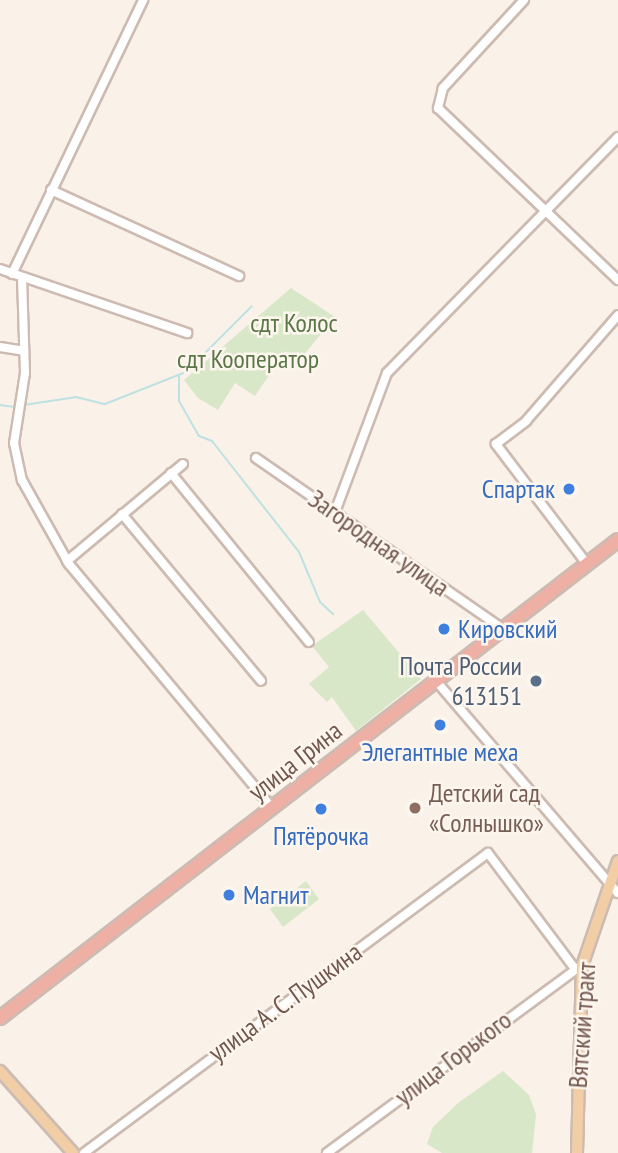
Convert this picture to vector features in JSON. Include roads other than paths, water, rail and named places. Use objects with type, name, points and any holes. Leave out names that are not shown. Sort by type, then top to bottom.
[{"type":"highway","name":"улица Грина","points":[[0,1018],[618,540]]},
{"type":"main road","name":"Вятский тракт","points":[[577,1153],[579,967],[618,861]]},
{"type":"main road","points":[[0,1071],[73,1153]]},
{"type":"street","points":[[12,274],[143,0]]},
{"type":"street","points":[[524,0],[443,88],[438,108],[618,280]]},
{"type":"street","points":[[335,512],[366,415],[387,373],[545,208],[618,137]]},
{"type":"street","points":[[51,190],[239,276]]},
{"type":"street","points":[[0,270],[187,333]]},
{"type":"street","points":[[22,277],[24,351],[14,443],[22,481],[67,561],[271,808]]},
{"type":"street","points":[[587,564],[496,444],[526,421],[618,315]]},
{"type":"street","points":[[0,347],[24,351]]},
{"type":"street","name":"Загородная улица","points":[[256,458],[503,629]]},
{"type":"street","points":[[67,561],[183,464]]},
{"type":"street","points":[[171,473],[309,642]]},
{"type":"street","points":[[122,514],[261,681]]},
{"type":"street","points":[[436,681],[618,893]]},
{"type":"street","name":"улица А. С. Пушкина","points":[[83,1153],[488,853],[579,967]]},
{"type":"street","name":"улица Горького","points":[[327,1153],[579,967]]},
{"type":"waterway","points":[[24,405],[76,397],[105,404],[186,372],[252,306]]},
{"type":"waterway","points":[[179,375],[179,401],[199,436],[212,441],[299,552],[320,602],[333,614]]},
{"type":"waterway","points":[[0,405],[15,407]]},
{"type":"place","name":"Спартак","points":[[569,489]]},
{"type":"place","name":"Кировский","points":[[444,629]]},
{"type":"place","name":"Почта России 613151","points":[[536,681]]},
{"type":"place","name":"Элегантные меха","points":[[440,725]]},
{"type":"place","name":"Детский сад «Солнышко»","points":[[415,808]]},
{"type":"place","name":"Пятёрочка","points":[[321,809]]},
{"type":"place","name":"Магнит","points":[[229,895]]},
{"type":"park label","name":"сдт Колос","points":[[294,323]]},
{"type":"park label","name":"сдт Кооператор","points":[[248,359]]}]
